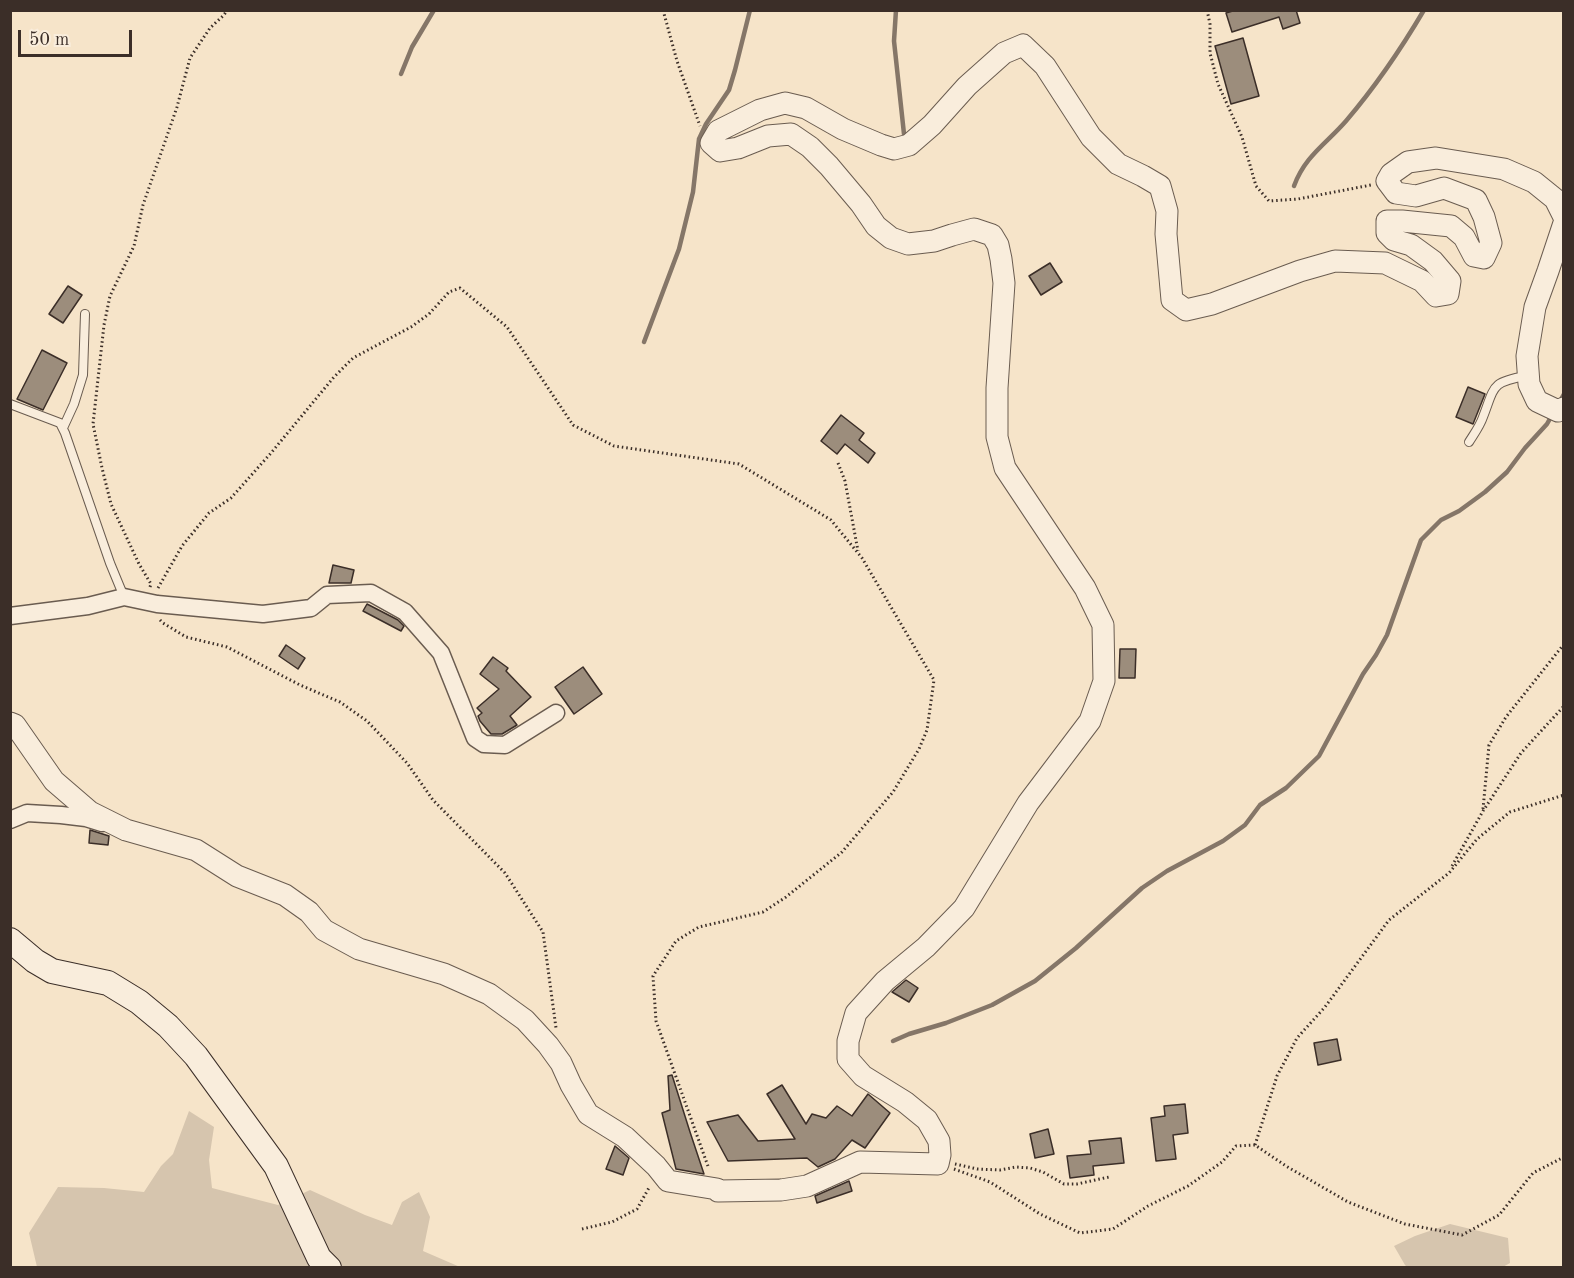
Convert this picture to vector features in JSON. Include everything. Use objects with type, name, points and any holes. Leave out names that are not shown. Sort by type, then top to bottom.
[{"type":"main road","points":[[10,940],[35,961],[52,971],[108,983],[139,1002],[168,1026],[196,1056],[276,1166],[319,1258],[329,1268]]},
{"type":"street","points":[[10,820],[27,813],[86,818],[196,850],[237,876],[285,895],[309,912],[324,930],[359,949],[444,974],[489,994],[525,1020],[548,1045],[561,1063],[588,1114],[625,1137],[668,1181],[718,1191],[781,1190],[807,1186],[860,1162],[938,1164],[939,1141],[927,1120],[905,1102],[863,1076],[848,1059],[848,1041],[856,1013],[885,981],[926,947],[964,908],[1028,802],[1090,721],[1104,681],[1103,625],[1085,588],[1005,468],[997,437],[997,388],[1004,283],[998,245],[993,235],[974,229],[934,241],[908,244],[891,238],[876,226],[829,166],[810,147],[791,134],[768,136],[738,148],[720,151],[711,143],[718,131],[760,110],[785,103],[806,108],[843,129],[881,146],[894,149],[909,145],[932,125],[967,86],[1004,53],[1023,45],[1045,66],[1091,137],[1118,164],[1160,186],[1167,211],[1166,234],[1172,300],[1186,310],[1212,304],[1300,271],[1335,261],[1386,263],[1422,281],[1436,296],[1448,294],[1450,280],[1432,261],[1411,245],[1394,240],[1387,233],[1387,221],[1451,226],[1464,237],[1474,256],[1484,258],[1491,243],[1484,217],[1476,200],[1444,188],[1416,196],[1396,193],[1387,181],[1390,174],[1408,162],[1436,158],[1504,169],[1534,182],[1556,199],[1563,217]]},
{"type":"street","points":[[1557,408],[1537,401],[1529,384],[1527,356],[1535,307],[1563,223]]},
{"type":"street","points":[[10,615],[88,606],[124,597],[149,602],[263,614],[311,608],[327,595],[371,593],[405,612],[441,653],[470,728],[475,738],[484,744],[505,745],[556,713]]},
{"type":"street","points":[[10,723],[15,724],[54,781],[90,812],[126,830]]},
{"type":"lane","points":[[63,428],[74,404],[83,375],[85,315]]},
{"type":"lane","points":[[1469,442],[1482,420],[1492,390],[1505,379],[1528,375]]},
{"type":"lane","points":[[10,404],[60,423],[63,428],[124,597]]},
{"type":"path","points":[[227,10],[210,28],[190,58],[177,107],[143,205],[134,246],[110,296],[104,325],[93,424],[111,504],[151,584],[149,602],[163,623],[186,637],[227,647],[300,685],[340,702],[367,721],[407,763],[433,801],[505,873],[543,932],[556,1029]]},
{"type":"path","points":[[663,10],[677,61],[699,124]]},
{"type":"path","points":[[1207,10],[1210,24],[1210,53],[1218,84],[1242,137],[1256,186],[1269,201],[1298,199],[1387,181]]},
{"type":"path","points":[[149,602],[182,546],[209,513],[231,498],[340,371],[353,358],[411,327],[429,314],[449,292],[460,288],[507,327],[573,425],[614,446],[739,464],[831,520],[858,553],[934,680],[927,730],[919,749],[893,792],[842,852],[764,912],[699,927],[676,941],[653,976],[656,1021],[717,1189]]},
{"type":"path","points":[[838,463],[845,481],[858,553]]},
{"type":"path","points":[[1483,811],[1489,745],[1506,717],[1563,644]]},
{"type":"path","points":[[1449,873],[1483,811],[1521,753],[1563,706]]},
{"type":"path","points":[[1255,1144],[1277,1076],[1297,1038],[1325,1007],[1389,920],[1449,873],[1477,838],[1510,812],[1563,795]]},
{"type":"path","points":[[938,1164],[990,1182],[1040,1214],[1080,1233],[1113,1229],[1148,1206],[1188,1186],[1222,1162],[1236,1146],[1255,1144],[1286,1166],[1348,1202],[1405,1224],[1462,1235],[1499,1215],[1533,1173],[1563,1157]]},
{"type":"path","points":[[938,1164],[957,1163],[977,1169],[1030,1168],[1043,1172],[1064,1184],[1077,1184],[1109,1177]]},
{"type":"path","points":[[582,1229],[612,1222],[637,1209],[660,1171]]},
{"type":"shaded area","points":[[189,1111],[214,1127],[209,1160],[212,1188],[278,1205],[310,1190],[392,1225],[402,1202],[419,1192],[430,1217],[423,1251],[460,1267],[37,1267],[29,1233],[58,1187],[144,1192],[161,1166],[173,1154]]},
{"type":"shaded area","points":[[1450,1224],[1508,1238],[1510,1263],[1501,1268],[1408,1268],[1405,1265],[1394,1246]]},
{"type":"building","points":[[1236,10],[1296,10],[1300,23],[1283,29],[1279,17],[1232,32],[1226,13]]},
{"type":"building","points":[[1243,38],[1259,96],[1231,104],[1215,46]]},
{"type":"building","points":[[1050,263],[1062,282],[1041,295],[1029,276]]},
{"type":"building","points":[[68,286],[82,295],[63,323],[49,314]]},
{"type":"building","points":[[42,350],[67,363],[43,410],[17,399]]},
{"type":"building","points":[[1468,387],[1485,394],[1473,424],[1456,417]]},
{"type":"building","points":[[841,415],[864,433],[859,440],[875,453],[868,463],[845,444],[837,454],[821,441]]},
{"type":"building","points":[[333,565],[354,570],[351,583],[329,583]]},
{"type":"building","points":[[367,604],[398,620],[404,626],[401,631],[363,611]]},
{"type":"building","points":[[286,645],[305,658],[298,669],[279,656]]},
{"type":"building","points":[[1120,649],[1136,649],[1135,678],[1119,678]]},
{"type":"building","points":[[493,657],[508,668],[506,671],[531,697],[510,716],[517,725],[502,734],[491,734],[480,721],[478,716],[482,713],[477,708],[499,689],[480,674]]},
{"type":"building","points":[[583,667],[602,694],[574,714],[555,687]]},
{"type":"building","points":[[90,830],[109,836],[108,845],[89,843]]},
{"type":"building","points":[[906,980],[918,988],[909,1002],[892,992]]},
{"type":"building","points":[[1337,1039],[1341,1060],[1318,1065],[1314,1043]]},
{"type":"building","points":[[672,1075],[704,1174],[676,1169],[662,1113],[670,1110],[668,1076]]},
{"type":"building","points":[[782,1085],[806,1124],[812,1114],[826,1118],[837,1106],[852,1116],[868,1094],[890,1113],[865,1148],[852,1140],[835,1159],[818,1167],[807,1158],[728,1161],[707,1122],[738,1115],[758,1141],[795,1139],[767,1094]]},
{"type":"building","points":[[1185,1104],[1188,1133],[1173,1135],[1176,1159],[1156,1161],[1151,1118],[1165,1116],[1164,1106]]},
{"type":"building","points":[[1048,1129],[1054,1154],[1035,1158],[1030,1134]]},
{"type":"building","points":[[1121,1138],[1124,1163],[1093,1166],[1094,1175],[1070,1178],[1067,1156],[1091,1154],[1089,1141]]},
{"type":"building","points":[[615,1146],[629,1158],[623,1175],[606,1169]]},
{"type":"building","points":[[849,1181],[852,1191],[817,1203],[815,1196]]},
{"type":"waterway","points":[[401,74],[412,47],[434,10]]},
{"type":"waterway","points":[[644,342],[679,249],[693,192],[699,139],[706,124],[729,90],[750,10]]},
{"type":"waterway","points":[[896,10],[894,41],[904,134]]},
{"type":"waterway","points":[[1294,186],[1310,158],[1346,121],[1377,81],[1424,10]]},
{"type":"waterway","points":[[1559,403],[1564,394]]},
{"type":"waterway","points":[[893,1041],[992,1005],[1035,981],[1076,948],[1142,888],[1167,871],[1223,841],[1245,825],[1260,805],[1286,788],[1319,756],[1363,674],[1387,635],[1421,540],[1441,520],[1459,511],[1507,472],[1552,415]]}]
